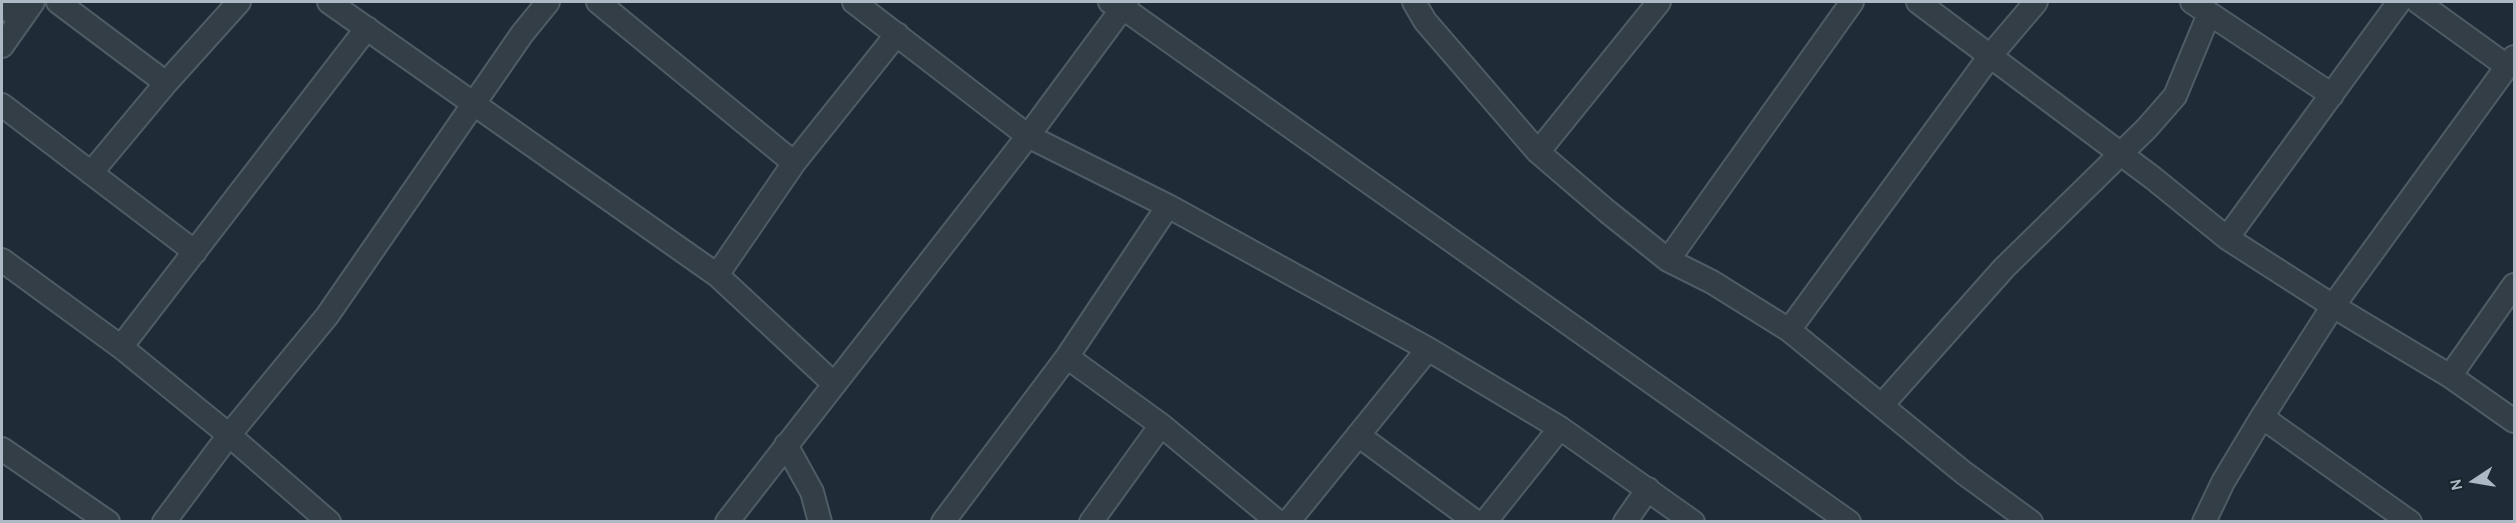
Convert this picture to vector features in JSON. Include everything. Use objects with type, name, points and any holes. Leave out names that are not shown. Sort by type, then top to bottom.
[{"type":"street","points":[[58,2],[165,83]]},
{"type":"street","points":[[91,173],[165,83],[239,2]]},
{"type":"street","points":[[164,522],[229,435],[327,316],[522,34],[548,2]]},
{"type":"street","points":[[598,2],[794,163]]},
{"type":"street","points":[[854,2],[1028,136],[1168,206],[1428,349],[1560,428],[1693,522]]},
{"type":"street","points":[[1414,2],[1425,21],[1538,152],[1608,212],[1668,260],[1712,282],[1789,330],[1964,472],[2031,522]]},
{"type":"street","points":[[1538,152],[1659,2]]},
{"type":"street","points":[[1668,260],[1852,2]]},
{"type":"street","points":[[1918,2],[2153,178],[2227,238],[2333,306],[2450,376],[2514,421]]},
{"type":"street","points":[[1789,330],[1990,56],[2036,2]]},
{"type":"street","points":[[2227,238],[2399,2]]},
{"type":"street","points":[[2204,522],[2223,482],[2333,306],[2511,62],[2418,2]]},
{"type":"street","points":[[338,4],[367,28],[717,275],[833,383]]},
{"type":"street","points":[[727,522],[833,383],[1028,136],[1120,4],[1849,522]]},
{"type":"street","points":[[2,5],[27,10],[2,46]]},
{"type":"street","points":[[1882,405],[2004,268],[2147,128],[2175,96],[2201,8],[2332,95]]},
{"type":"street","points":[[121,347],[367,28]]},
{"type":"street","points":[[717,275],[794,163],[897,34]]},
{"type":"street","points":[[2,105],[195,252]]},
{"type":"street","points":[[943,522],[1067,357],[1168,206]]},
{"type":"street","points":[[2,261],[121,347],[229,435],[329,522]]},
{"type":"street","points":[[2450,376],[2514,285]]},
{"type":"street","points":[[1288,522],[1428,349]]},
{"type":"street","points":[[1067,357],[1161,425],[1278,522]]},
{"type":"street","points":[[2262,417],[2410,522]]},
{"type":"street","points":[[1092,521],[1161,425]]},
{"type":"street","points":[[1485,522],[1560,428]]},
{"type":"street","points":[[1358,435],[1476,522]]},
{"type":"street","points":[[786,445],[812,492],[820,522]]},
{"type":"street","points":[[5,459],[108,522]]},
{"type":"street","points":[[1625,522],[1648,489]]}]
